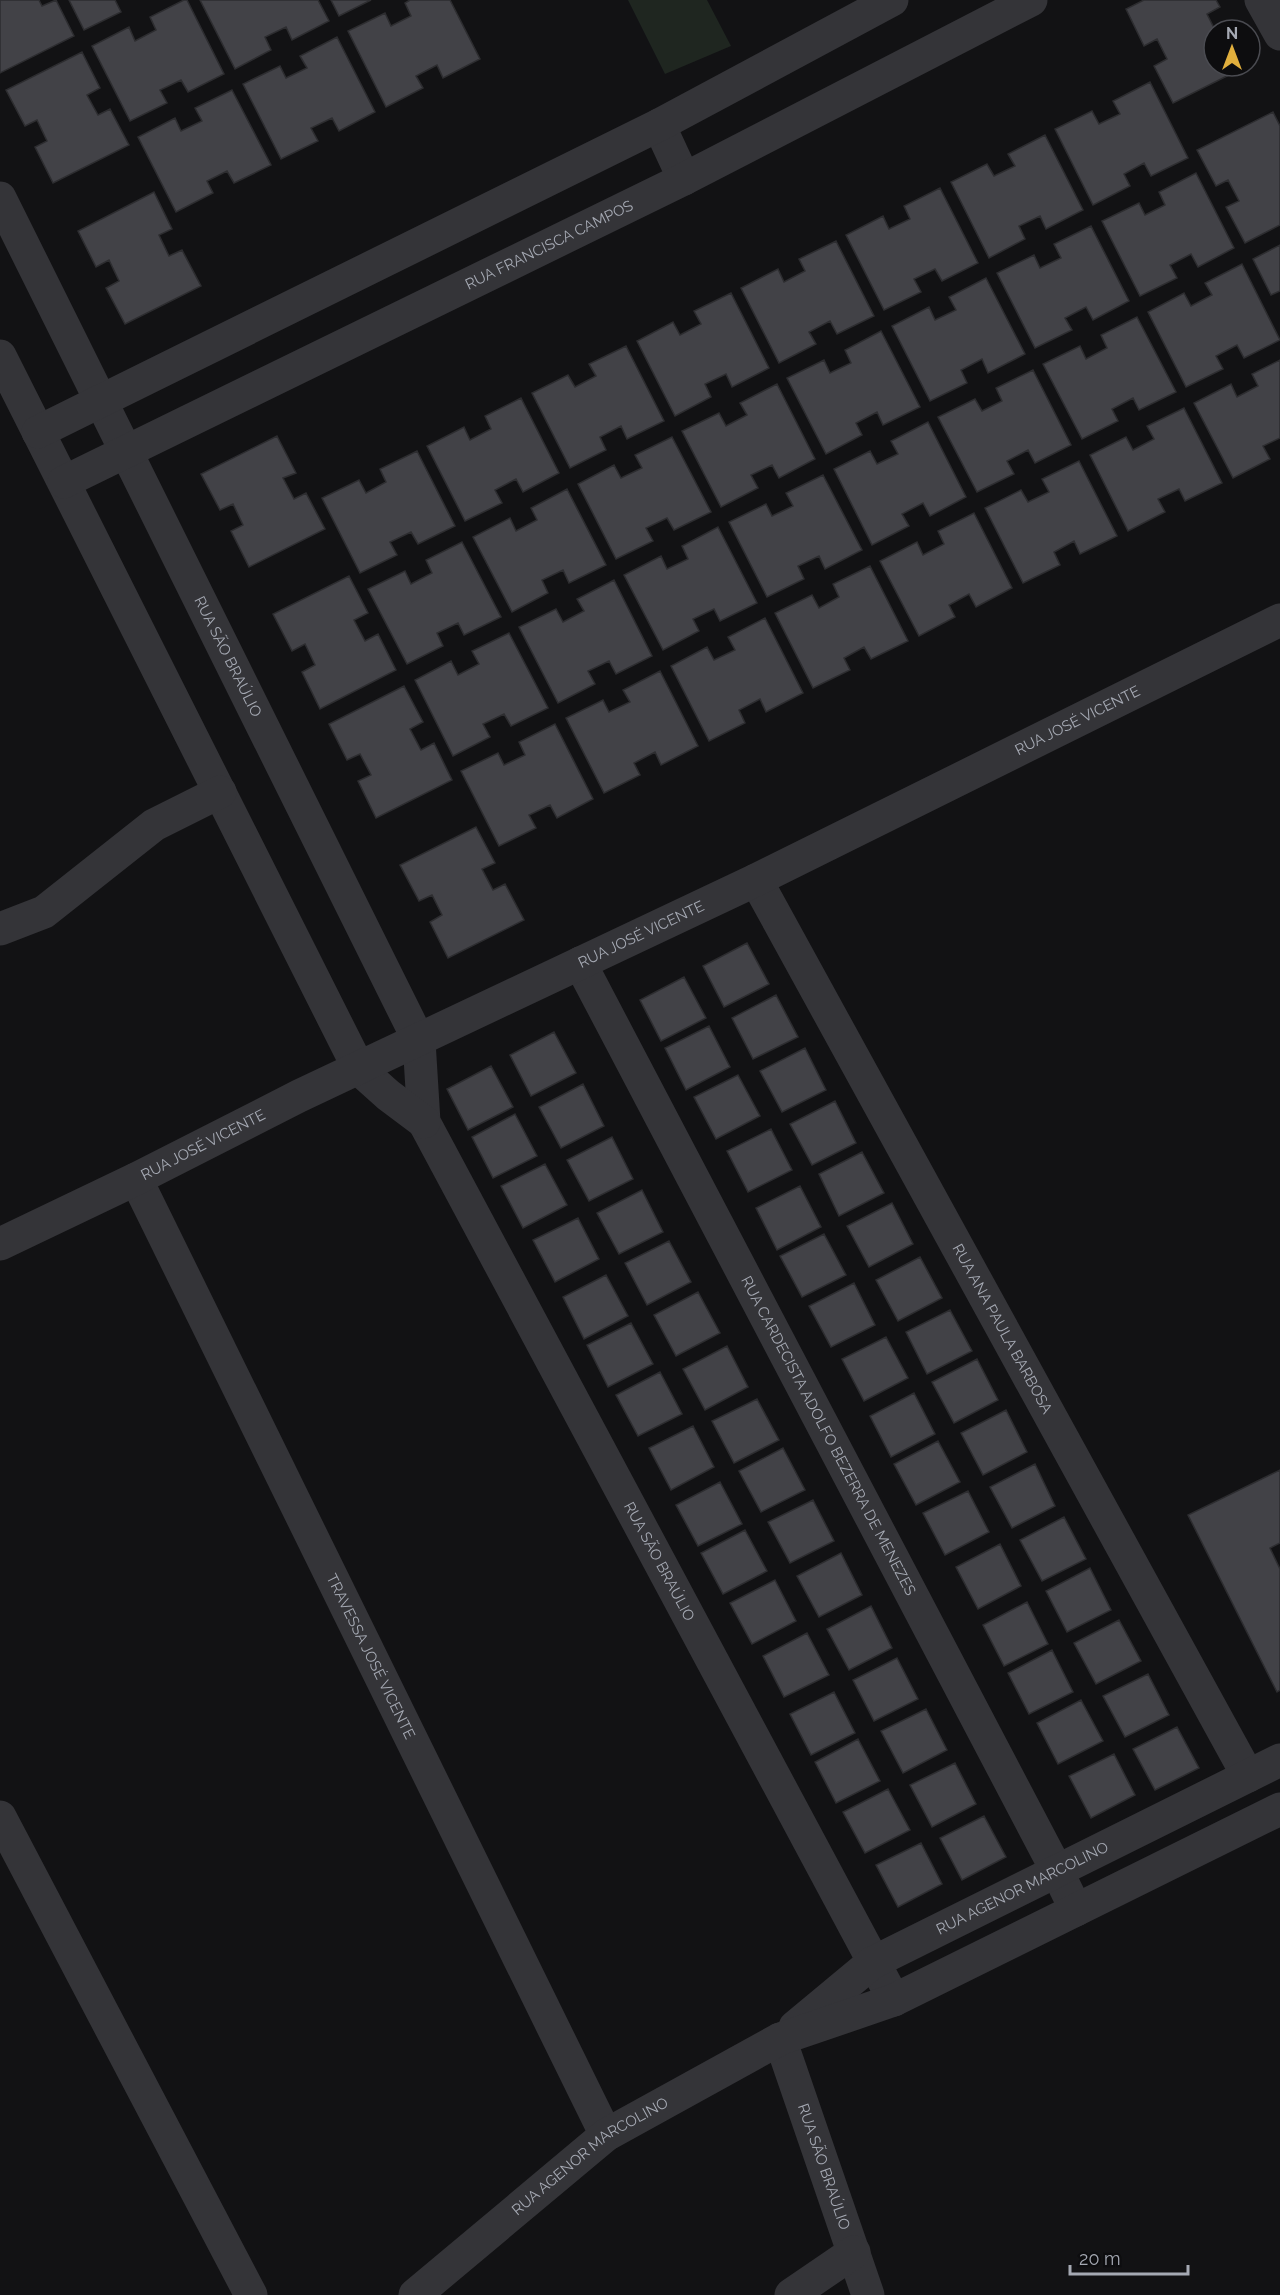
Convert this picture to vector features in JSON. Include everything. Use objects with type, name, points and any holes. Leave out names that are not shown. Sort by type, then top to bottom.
[{"type":"street","points":[[38,432],[659,125],[892,0]]},
{"type":"street","name":"RUA FRANCISCA CAMPOS","points":[[64,482],[684,179],[1031,0]]},
{"type":"street","points":[[1261,0],[1280,34]]},
{"type":"street","points":[[659,125],[684,179]]},
{"type":"street","name":"RUA SÃO BRAÚLIO","points":[[0,198],[419,1041],[424,1122],[872,1963],[894,2000]]},
{"type":"street","name":"RUA SÃO BRAÚLIO","points":[[0,356],[359,1069],[388,1095],[424,1122]]},
{"type":"street","name":"RUA JOSÉ VICENTE","points":[[0,1244],[136,1179],[299,1096],[756,880],[1280,620]]},
{"type":"street","points":[[0,929],[44,912],[153,825],[220,792]]},
{"type":"street","name":"RUA ANA PAULA BARBOSA","points":[[756,880],[1248,1776]]},
{"type":"street","name":"RUA CARDECISTA ADOLFO BEZERRA DE MENEZES","points":[[580,963],[1058,1871],[1076,1910]]},
{"type":"street","name":"TRAVESSA JOSÉ VICENTE","points":[[136,1179],[606,2135]]},
{"type":"street","name":"RUA AGENOR MARCOLINO","points":[[780,2039],[872,1963],[1280,1760]]},
{"type":"street","name":"RUA AGENOR MARCOLINO","points":[[415,2295],[606,2135],[780,2039],[894,2000],[1280,1809]]},
{"type":"street","points":[[0,1817],[250,2295]]},
{"type":"street","name":"RUA SÃO BRAÚLIO","points":[[780,2039],[868,2295]]},
{"type":"street","points":[[791,2295],[854,2252]]},
{"type":"shaded area","points":[[628,0],[707,0],[731,46],[665,74]]},
{"type":"building","points":[[0,0],[39,0],[42,6],[56,0],[74,36],[0,73]]},
{"type":"building","points":[[69,0],[115,0],[121,12],[84,30]]},
{"type":"building","points":[[187,0],[224,74],[188,92],[181,80],[160,90],[167,103],[130,121],[92,46],[129,27],[135,41],[156,30],[150,17]]},
{"type":"building","points":[[200,0],[318,0],[329,21],[292,40],[286,27],[265,37],[271,50],[235,69]]},
{"type":"building","points":[[331,0],[371,0],[339,16]]},
{"type":"building","points":[[410,0],[450,0],[480,59],[443,78],[437,65],[416,76],[423,88],[386,107],[348,31],[385,13],[391,26],[411,16],[405,3]]},
{"type":"building","points":[[1144,0],[1216,0],[1220,7],[1207,14],[1209,18],[1202,18],[1202,78],[1223,78],[1173,103],[1154,66],[1167,59],[1157,39],[1144,46],[1126,9]]},
{"type":"building","points":[[337,37],[375,112],[339,131],[332,118],[311,128],[318,141],[281,159],[243,84],[280,66],[286,78],[307,68],[300,56]]},
{"type":"building","points":[[82,52],[100,88],[87,95],[98,115],[110,109],[129,145],[53,183],[35,147],[47,141],[37,120],[25,126],[6,90]]},
{"type":"building","points":[[1150,82],[1188,158],[1151,176],[1144,163],[1124,174],[1130,186],[1093,205],[1055,129],[1092,111],[1099,124],[1120,114],[1113,101]]},
{"type":"building","points":[[232,90],[271,165],[234,183],[227,171],[207,181],[213,193],[176,212],[138,137],[175,118],[181,131],[202,121],[195,108]]},
{"type":"building","points":[[1273,112],[1280,126],[1280,225],[1245,243],[1226,207],[1239,201],[1228,180],[1216,186],[1197,150]]},
{"type":"building","points":[[1045,135],[1083,210],[1046,229],[1040,216],[1019,226],[1025,239],[989,258],[951,182],[987,164],[994,176],[1015,166],[1008,154]]},
{"type":"building","points":[[1196,173],[1234,248],[1198,267],[1191,254],[1170,265],[1177,278],[1140,296],[1102,221],[1139,203],[1145,215],[1165,205],[1159,192]]},
{"type":"building","points":[[940,188],[978,263],[942,281],[935,269],[914,279],[921,292],[884,310],[846,235],[883,216],[889,229],[910,219],[904,206]]},
{"type":"building","points":[[154,192],[172,229],[159,235],[169,256],[182,250],[201,286],[125,324],[106,288],[119,281],[109,260],[96,267],[78,231]]},
{"type":"building","points":[[1091,226],[1129,301],[1093,320],[1086,307],[1065,318],[1072,330],[1035,348],[997,273],[1034,255],[1040,268],[1061,258],[1054,244]]},
{"type":"building","points":[[836,241],[874,316],[837,334],[830,321],[809,332],[816,344],[779,363],[741,288],[778,269],[784,282],[805,271],[799,259]]},
{"type":"building","points":[[1280,245],[1280,291],[1271,295],[1253,259]]},
{"type":"building","points":[[1242,264],[1280,340],[1244,358],[1237,345],[1216,356],[1223,369],[1186,387],[1148,312],[1184,293],[1191,306],[1212,295],[1205,283]]},
{"type":"building","points":[[986,278],[1025,354],[988,373],[982,359],[961,370],[967,383],[930,401],[892,326],[929,307],[935,320],[956,310],[949,297]]},
{"type":"building","points":[[731,293],[769,368],[732,387],[726,374],[705,384],[711,397],[675,416],[637,341],[673,322],[680,335],[701,324],[694,311]]},
{"type":"building","points":[[1137,317],[1176,392],[1139,410],[1133,398],[1112,409],[1118,421],[1082,439],[1043,364],[1080,346],[1086,359],[1107,348],[1101,335]]},
{"type":"building","points":[[881,331],[920,407],[883,425],[877,412],[856,423],[862,435],[826,454],[787,378],[824,360],[830,373],[851,363],[845,350]]},
{"type":"building","points":[[626,346],[664,421],[627,439],[621,426],[600,437],[606,450],[570,468],[532,393],[568,375],[575,387],[596,376],[589,364]]},
{"type":"building","points":[[1280,360],[1280,438],[1263,446],[1270,459],[1233,478],[1194,403],[1231,384],[1237,397],[1258,386],[1252,374]]},
{"type":"building","points":[[1033,370],[1071,445],[1035,463],[1028,450],[1007,461],[1014,474],[977,492],[938,417],[975,399],[982,411],[1002,401],[996,388]]},
{"type":"building","points":[[777,384],[815,459],[779,478],[772,465],[751,475],[758,488],[721,507],[682,431],[719,413],[726,426],[747,415],[740,403]]},
{"type":"building","points":[[521,398],[559,473],[523,492],[516,479],[495,490],[502,503],[465,521],[427,446],[464,427],[470,440],[491,429],[485,416]]},
{"type":"building","points":[[1184,408],[1222,483],[1185,501],[1179,489],[1158,499],[1165,512],[1128,531],[1090,455],[1126,437],[1133,450],[1154,439],[1147,426]]},
{"type":"building","points":[[928,422],[966,497],[930,516],[923,503],[902,514],[909,526],[872,545],[834,469],[870,451],[877,464],[898,454],[891,441]]},
{"type":"building","points":[[277,436],[296,473],[283,478],[294,499],[306,493],[325,529],[249,567],[231,531],[243,525],[233,504],[220,510],[201,474]]},
{"type":"building","points":[[672,437],[711,512],[674,530],[667,518],[646,528],[653,541],[616,559],[578,484],[614,465],[621,478],[642,468],[635,455]]},
{"type":"building","points":[[417,451],[455,526],[418,544],[411,532],[390,542],[397,555],[360,573],[322,498],[359,480],[366,493],[386,482],[380,469]]},
{"type":"building","points":[[1079,461],[1117,536],[1080,554],[1074,541],[1054,552],[1060,565],[1023,583],[985,508],[1021,490],[1028,502],[1049,492],[1042,479]]},
{"type":"building","points":[[823,475],[862,550],[825,569],[819,556],[798,566],[804,579],[767,597],[729,522],[766,504],[772,516],[793,506],[786,493]]},
{"type":"building","points":[[567,489],[606,565],[569,583],[563,570],[542,580],[548,593],[512,612],[473,537],[510,518],[516,531],[537,520],[531,508]]},
{"type":"building","points":[[974,513],[1012,588],[976,607],[969,594],[949,605],[955,617],[919,636],[880,561],[917,542],[923,555],[944,544],[938,531]]},
{"type":"building","points":[[718,527],[757,603],[720,621],[714,609],[693,619],[699,631],[663,650],[624,575],[661,556],[667,569],[688,559],[682,546]]},
{"type":"building","points":[[462,542],[501,617],[464,635],[458,623],[437,633],[443,646],[407,664],[368,589],[405,571],[411,584],[432,573],[426,560]]},
{"type":"building","points":[[870,566],[908,641],[871,659],[864,647],[844,658],[850,670],[813,688],[775,613],[812,595],[819,608],[839,597],[833,584]]},
{"type":"building","points":[[349,576],[368,613],[354,620],[365,641],[378,634],[396,670],[320,709],[302,672],[315,665],[305,644],[292,651],[273,614]]},
{"type":"building","points":[[614,580],[652,656],[616,674],[609,661],[588,671],[595,684],[558,703],[519,627],[556,609],[563,622],[584,611],[577,599]]},
{"type":"building","points":[[765,618],[803,693],[766,712],[760,699],[739,710],[745,723],[709,741],[671,666],[707,647],[714,660],[735,650],[728,637]]},
{"type":"building","points":[[509,633],[548,708],[511,726],[504,714],[483,724],[490,737],[453,756],[415,680],[451,661],[458,675],[479,664],[472,651]]},
{"type":"building","points":[[660,671],[698,746],[661,765],[655,752],[634,763],[640,775],[604,793],[566,718],[603,700],[609,712],[630,702],[623,690]]},
{"type":"building","points":[[404,686],[423,722],[410,729],[421,750],[434,743],[452,780],[376,818],[358,781],[371,775],[360,754],[347,760],[329,724]]},
{"type":"building","points":[[555,724],[593,799],[557,818],[550,805],[529,815],[536,828],[499,846],[461,771],[498,753],[504,765],[525,755],[519,742]]},
{"type":"building","points":[[476,827],[495,863],[482,869],[493,890],[505,884],[524,920],[448,958],[430,922],[442,915],[432,895],[419,901],[400,865]]},
{"type":"building","points":[[747,943],[769,984],[724,1007],[703,966]]},
{"type":"building","points":[[684,977],[706,1018],[661,1041],[640,1000]]},
{"type":"building","points":[[776,995],[798,1037],[753,1059],[732,1018]]},
{"type":"building","points":[[709,1026],[730,1067],[686,1090],[665,1048]]},
{"type":"building","points":[[554,1032],[576,1073],[531,1096],[510,1055]]},
{"type":"building","points":[[805,1048],[826,1090],[782,1112],[760,1071]]},
{"type":"building","points":[[491,1066],[513,1107],[468,1130],[447,1089]]},
{"type":"building","points":[[738,1075],[760,1116],[716,1139],[694,1097]]},
{"type":"building","points":[[583,1084],[604,1126],[561,1148],[539,1107]]},
{"type":"building","points":[[835,1101],[856,1143],[812,1165],[790,1124]]},
{"type":"building","points":[[515,1114],[537,1156],[493,1178],[472,1137]]},
{"type":"building","points":[[771,1129],[792,1170],[748,1192],[727,1151]]},
{"type":"building","points":[[612,1137],[633,1179],[589,1201],[567,1160]]},
{"type":"building","points":[[862,1152],[884,1193],[839,1216],[819,1174]]},
{"type":"building","points":[[545,1164],[567,1205],[523,1228],[501,1186]]},
{"type":"building","points":[[800,1186],[821,1227],[777,1250],[756,1208]]},
{"type":"building","points":[[642,1190],[663,1232],[619,1254],[597,1213]]},
{"type":"building","points":[[892,1203],[913,1244],[869,1267],[847,1226]]},
{"type":"building","points":[[578,1218],[599,1259],[555,1282],[533,1240]]},
{"type":"building","points":[[824,1234],[846,1275],[802,1297],[780,1256]]},
{"type":"building","points":[[669,1241],[691,1282],[647,1305],[625,1263]]},
{"type":"building","points":[[920,1257],[942,1298],[898,1321],[876,1280]]},
{"type":"building","points":[[606,1275],[628,1316],[584,1339],[563,1297]]},
{"type":"building","points":[[854,1283],[875,1325],[831,1347],[809,1306]]},
{"type":"building","points":[[698,1292],[720,1333],[676,1356],[654,1315]]},
{"type":"building","points":[[950,1310],[972,1351],[927,1374],[906,1332]]},
{"type":"building","points":[[631,1323],[653,1364],[608,1387],[587,1345]]},
{"type":"building","points":[[886,1337],[908,1378],[864,1401],[842,1359]]},
{"type":"building","points":[[727,1346],[748,1387],[705,1410],[683,1369]]},
{"type":"building","points":[[977,1359],[998,1400],[954,1423],[932,1382]]},
{"type":"building","points":[[660,1372],[682,1414],[638,1436],[616,1395]]},
{"type":"building","points":[[914,1393],[935,1434],[891,1457],[870,1416]]},
{"type":"building","points":[[757,1399],[779,1440],[734,1463],[712,1421]]},
{"type":"building","points":[[1006,1410],[1027,1452],[983,1475],[961,1433]]},
{"type":"building","points":[[693,1426],[714,1467],[671,1490],[649,1448]]},
{"type":"building","points":[[938,1441],[960,1482],[916,1505],[894,1464]]},
{"type":"building","points":[[783,1448],[805,1490],[761,1512],[739,1471]]},
{"type":"building","points":[[1035,1464],[1055,1506],[1012,1528],[990,1487]]},
{"type":"building","points":[[1280,1470],[1280,1543],[1270,1548],[1280,1569],[1280,1690],[1277,1692],[1188,1515]]},
{"type":"building","points":[[720,1482],[742,1524],[698,1546],[676,1505]]},
{"type":"building","points":[[968,1491],[989,1532],[945,1555],[923,1513]]},
{"type":"building","points":[[813,1500],[834,1541],[790,1563],[768,1522]]},
{"type":"building","points":[[1064,1517],[1086,1559],[1042,1581],[1020,1540]]},
{"type":"building","points":[[745,1530],[767,1571],[723,1594],[701,1553]]},
{"type":"building","points":[[1000,1544],[1021,1586],[978,1609],[956,1567]]},
{"type":"building","points":[[841,1553],[862,1595],[819,1617],[797,1576]]},
{"type":"building","points":[[1090,1568],[1111,1610],[1067,1632],[1046,1591]]},
{"type":"building","points":[[775,1580],[796,1621],[752,1644],[730,1603]]},
{"type":"building","points":[[1027,1602],[1048,1644],[1004,1666],[983,1625]]},
{"type":"building","points":[[871,1606],[892,1648],[849,1670],[827,1629]]},
{"type":"building","points":[[1119,1620],[1141,1661],[1096,1684],[1074,1643]]},
{"type":"building","points":[[807,1633],[829,1675],[784,1697],[763,1656]]},
{"type":"building","points":[[1052,1650],[1073,1692],[1029,1714],[1008,1673]]},
{"type":"building","points":[[897,1658],[918,1699],[874,1721],[853,1680]]},
{"type":"building","points":[[1148,1674],[1169,1715],[1125,1737],[1103,1696]]},
{"type":"building","points":[[834,1692],[855,1733],[811,1755],[790,1714]]},
{"type":"building","points":[[1081,1700],[1103,1741],[1058,1764],[1037,1723]]},
{"type":"building","points":[[926,1709],[947,1750],[903,1773],[881,1731]]},
{"type":"building","points":[[1177,1727],[1199,1768],[1155,1790],[1133,1749]]},
{"type":"building","points":[[858,1739],[880,1781],[836,1803],[815,1762]]},
{"type":"building","points":[[1114,1754],[1135,1795],[1091,1818],[1069,1776]]},
{"type":"building","points":[[955,1763],[976,1804],[932,1827],[910,1785]]},
{"type":"building","points":[[888,1789],[910,1830],[865,1853],[843,1812]]},
{"type":"building","points":[[984,1816],[1006,1857],[962,1880],[940,1838]]},
{"type":"building","points":[[921,1843],[942,1884],[898,1907],[876,1865]]}]
